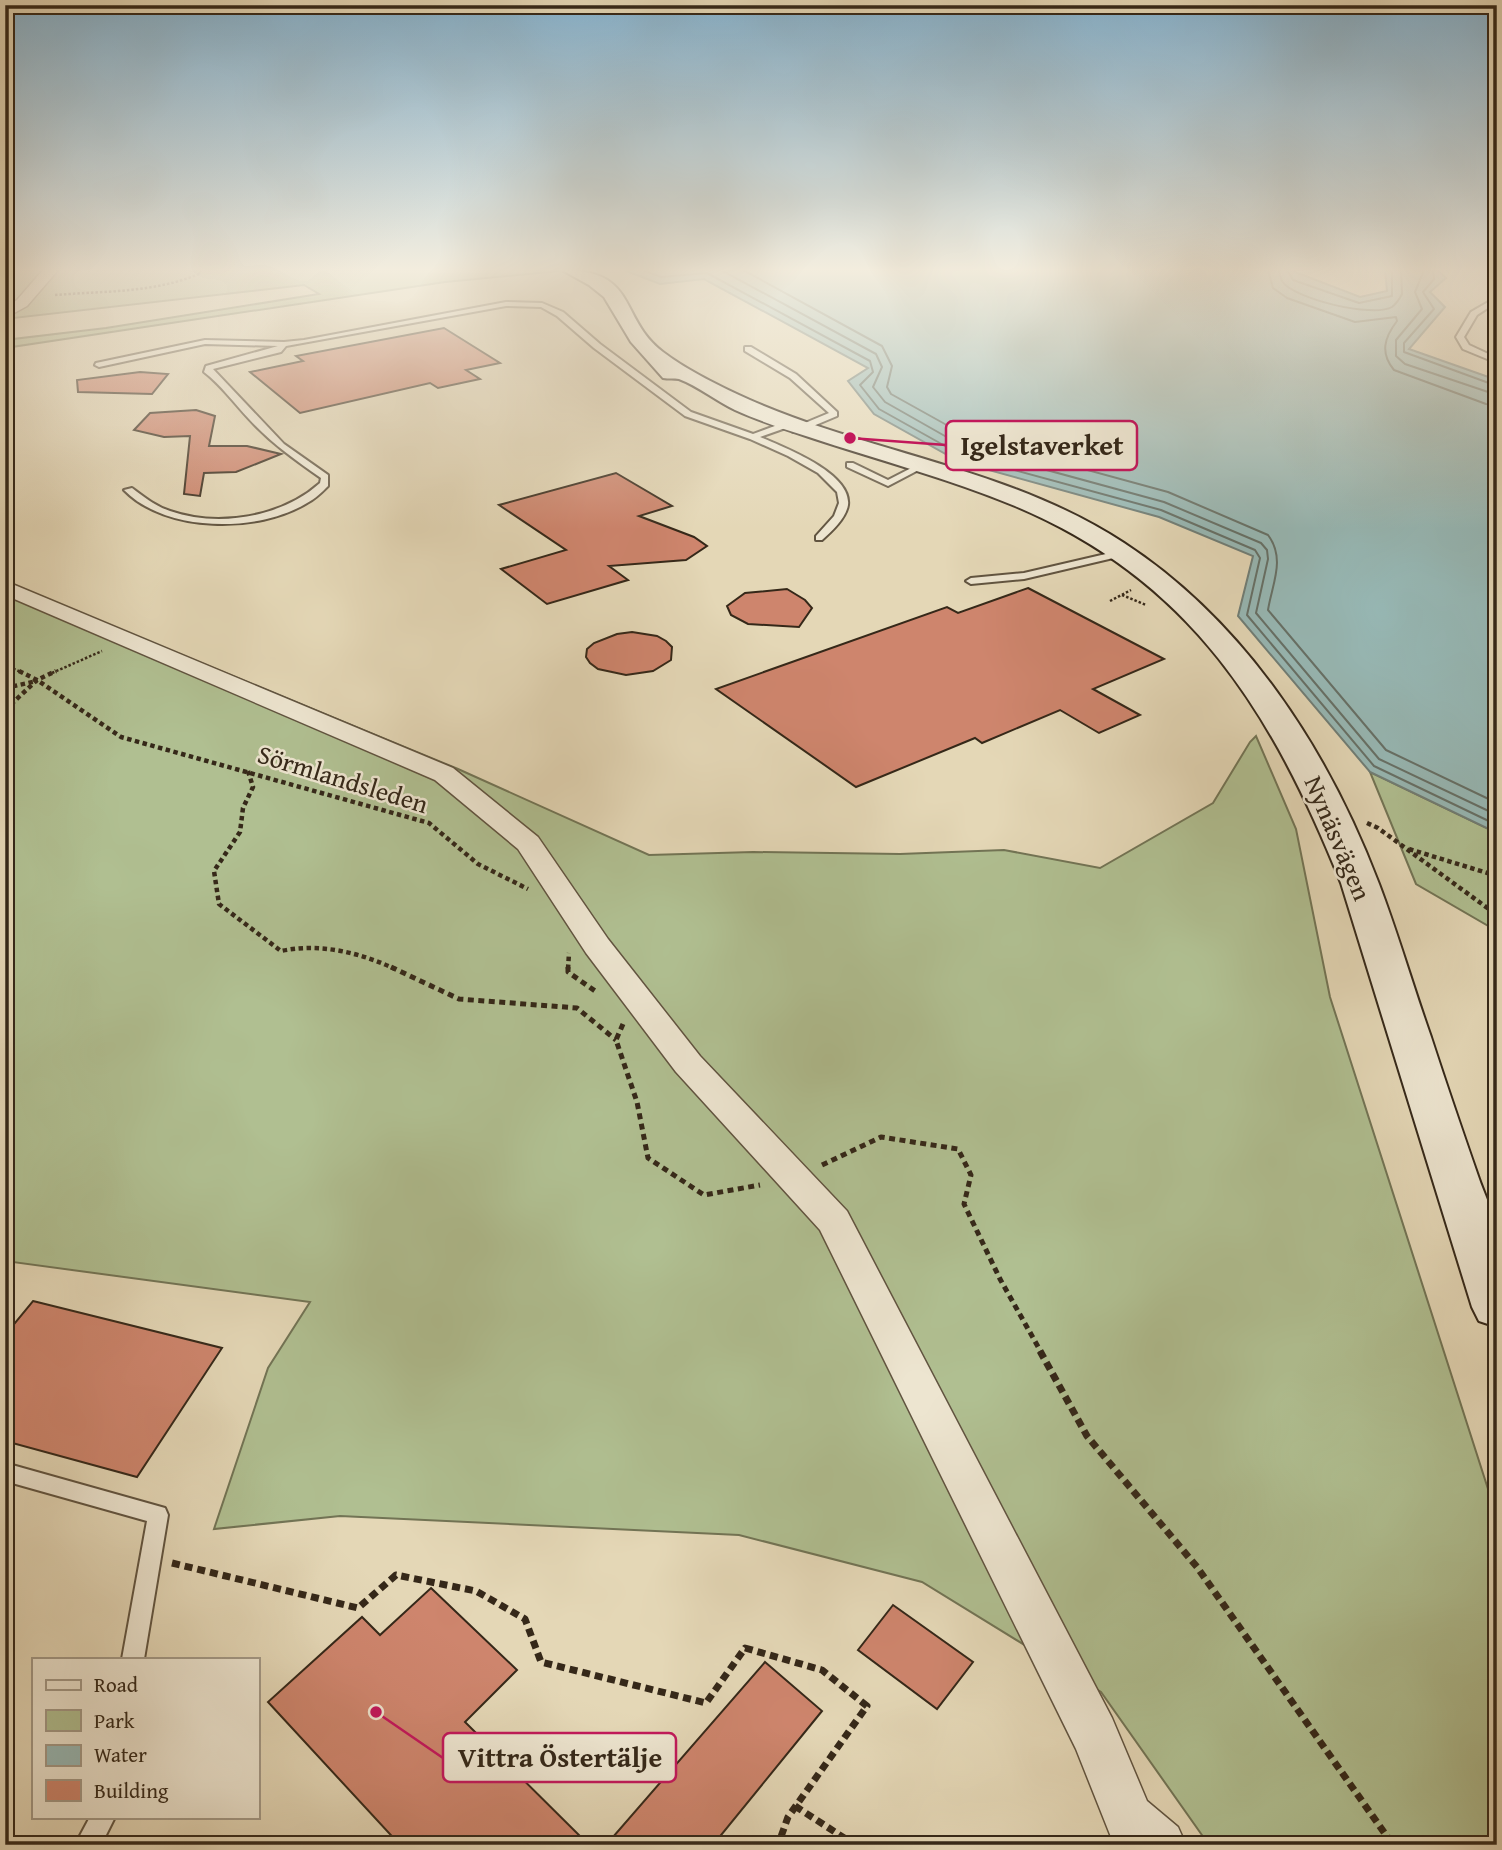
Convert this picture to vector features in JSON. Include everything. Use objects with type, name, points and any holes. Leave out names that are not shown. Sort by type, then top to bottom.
[{"type":"street","name":"Nynäsvägen","points":[[655,356],[673,375],[705,396],[791,428],[1005,494],[1054,514],[1123,552],[1179,596],[1234,654],[1287,730],[1314,777],[1360,883],[1497,1307]]},
{"type":"street","points":[[5,587],[444,774],[528,843],[597,946],[688,1064],[834,1221],[1095,1735],[1129,1819],[1160,1845]]},
{"type":"lane","points":[[99,365],[139,356]]},
{"type":"lane","points":[[129,490],[142,504],[172,517],[203,520],[247,518],[284,510],[306,500],[325,484],[325,477],[281,446],[251,418],[216,376],[208,372],[209,368],[254,356]]},
{"type":"lane","points":[[611,356],[688,414],[752,437],[807,463],[838,485],[844,505],[832,526],[819,538]]},
{"type":"lane","points":[[752,437],[834,414],[793,376],[760,356]]},
{"type":"lane","points":[[850,466],[888,483],[920,468]]},
{"type":"lane","points":[[971,581],[1024,576],[1123,552]]},
{"type":"lane","points":[[5,1472],[158,1515],[133,1658]]},
{"type":"lane","points":[[87,1845],[102,1818]]},
{"type":"path","points":[[1110,601],[1131,590]]},
{"type":"path","points":[[5,688],[37,680],[128,638]]},
{"type":"path","name":"Sörmlandsleden","points":[[5,665],[37,680],[121,737],[429,822],[478,864],[535,893]]},
{"type":"path","points":[[5,710],[37,680]]},
{"type":"path","points":[[248,770],[253,787],[243,808],[240,832],[214,871],[219,904],[281,951],[306,946],[370,957],[459,999],[577,1008],[616,1040],[637,1102],[648,1158],[704,1195],[795,1178],[881,1137],[958,1149],[972,1168],[973,1178],[964,1204],[1000,1279],[1087,1436],[1197,1567],[1393,1845]]},
{"type":"path","points":[[1366,822],[1497,915]]},
{"type":"path","points":[[1405,848],[1497,876]]},
{"type":"path","points":[[569,943],[568,972],[608,1000]]},
{"type":"path","points":[[616,1040],[628,1014]]},
{"type":"path","points":[[150,1558],[358,1608],[396,1575],[476,1591],[525,1619],[541,1662],[706,1703],[745,1648],[822,1670],[867,1706],[788,1817],[778,1845]]},
{"type":"path","points":[[795,1807],[855,1845]]},
{"type":"green space","points":[[5,582],[458,769],[649,855],[753,852],[900,854],[1004,850],[1100,868],[1213,803],[1256,736],[1296,829],[1330,997],[1497,1517],[1497,1845],[1209,1845],[1101,1692],[922,1582],[739,1535],[340,1516],[214,1529],[268,1368],[310,1302],[5,1261]]},
{"type":"green space","points":[[1370,772],[1497,833],[1497,931],[1416,884]]},
{"type":"water","points":[[847,356],[1430,356],[1497,380],[1497,833],[1370,772],[1238,616],[1253,556],[1159,517],[960,462],[874,414],[848,381],[868,368]]},
{"type":"building","points":[[296,356],[489,356],[500,363],[466,370],[480,379],[438,388],[430,383],[300,413],[250,372],[303,361]]},
{"type":"building","points":[[140,372],[168,374],[152,394],[78,392],[77,380]]},
{"type":"building","points":[[196,410],[215,416],[209,446],[247,446],[281,454],[236,472],[204,473],[200,496],[184,494],[190,436],[164,437],[134,430],[150,413]]},
{"type":"building","points":[[616,473],[672,506],[639,516],[694,537],[707,546],[686,560],[609,566],[628,580],[547,604],[501,569],[566,550],[499,505]]},
{"type":"building","points":[[1028,588],[1164,659],[1093,689],[1140,715],[1099,733],[1060,710],[982,743],[975,738],[856,787],[716,689],[947,607],[958,613]]},
{"type":"building","points":[[787,589],[805,600],[812,608],[799,627],[748,624],[731,615],[727,606],[745,593]]},
{"type":"building","points":[[632,632],[657,636],[666,641],[672,647],[671,660],[653,671],[626,675],[598,669],[586,657],[587,649],[594,643],[617,634]]},
{"type":"building","points":[[33,1301],[222,1348],[137,1477],[5,1441],[5,1335]]},
{"type":"building","points":[[431,1588],[517,1670],[465,1722],[589,1845],[400,1845],[268,1702],[362,1617],[380,1635]]},
{"type":"building","points":[[893,1605],[973,1662],[937,1709],[858,1650]]},
{"type":"building","points":[[765,1662],[822,1711],[713,1845],[606,1845]]},
{"type":"place","name":"Igelstaverket","points":[[850,438]]},
{"type":"place","name":"Vittra Östertälje","points":[[376,1712]]}]
